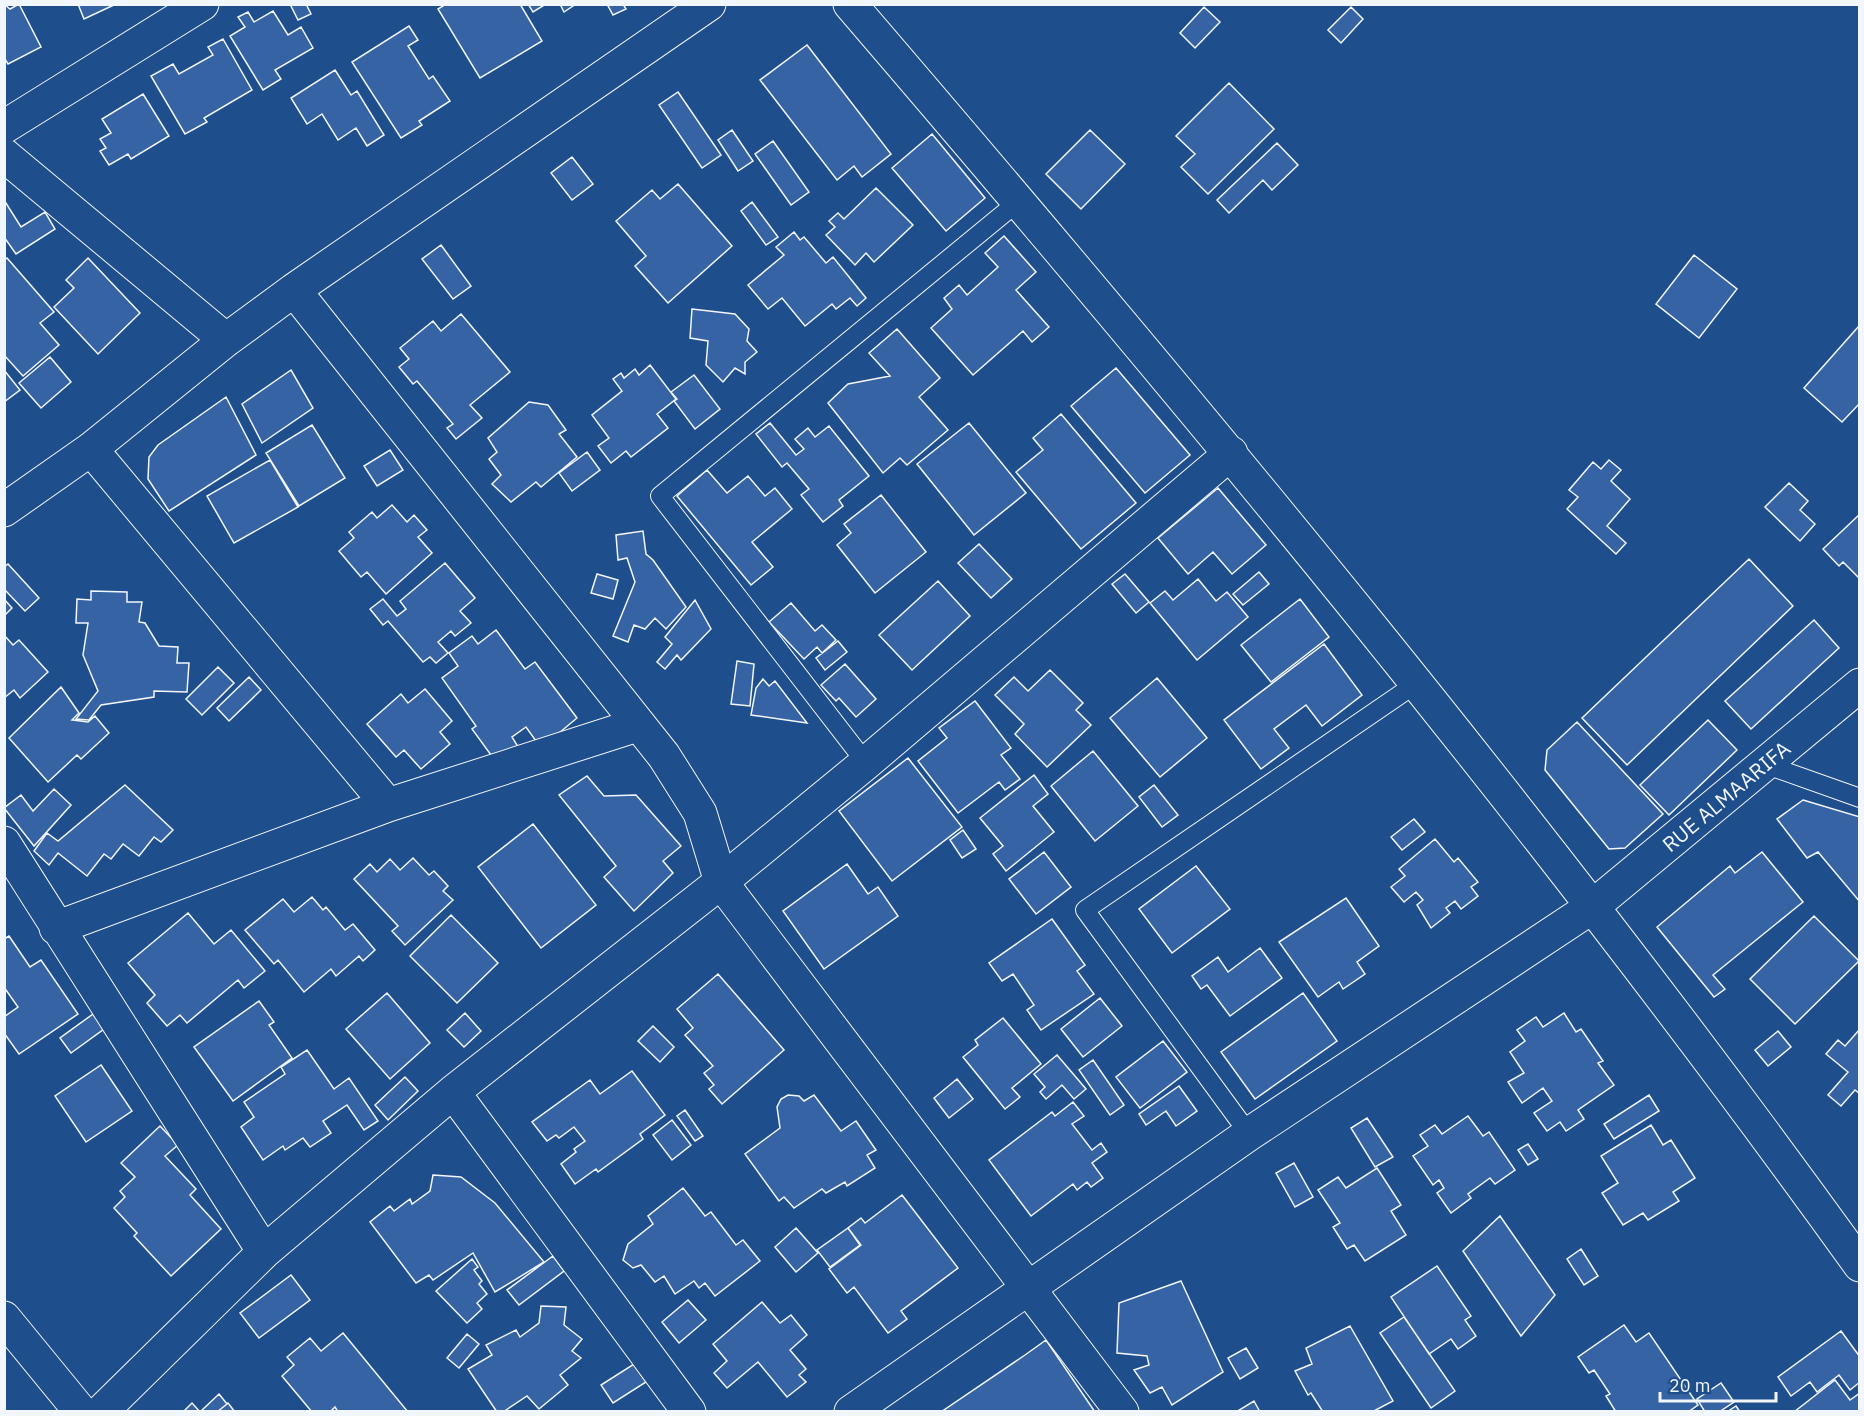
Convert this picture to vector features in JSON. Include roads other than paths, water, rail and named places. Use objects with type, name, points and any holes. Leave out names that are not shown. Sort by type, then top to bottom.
[{"type":"street","points":[[4,126],[202,4]]},
{"type":"street","points":[[4,510],[91,449],[226,340],[294,290],[709,4]]},
{"type":"street","points":[[850,4],[1231,453],[1417,682],[1592,907],[1860,1265]]},
{"type":"street","points":[[4,155],[226,340]]},
{"type":"street","points":[[294,290],[637,725],[664,756],[700,813],[721,882],[1122,1412]]},
{"type":"street","points":[[91,449],[388,805]]},
{"type":"street","points":[[101,1412],[264,1252],[453,1092],[721,882],[866,763],[1231,453]]},
{"type":"street","name":"RUE ALMAARIFA","points":[[851,1412],[1249,1134],[1592,907],[1860,686]]},
{"type":"street","points":[[56,928],[388,805],[637,725]]},
{"type":"street","points":[[4,843],[264,1252]]},
{"type":"street","points":[[453,1092],[689,1412]]},
{"type":"street","points":[[4,1318],[81,1412]]},
{"type":"lane","points":[[866,763],[660,496],[1018,201]]},
{"type":"lane","points":[[1249,1134],[1085,910],[1417,682]]},
{"type":"lane","points":[[1764,764],[1860,798]]}]
